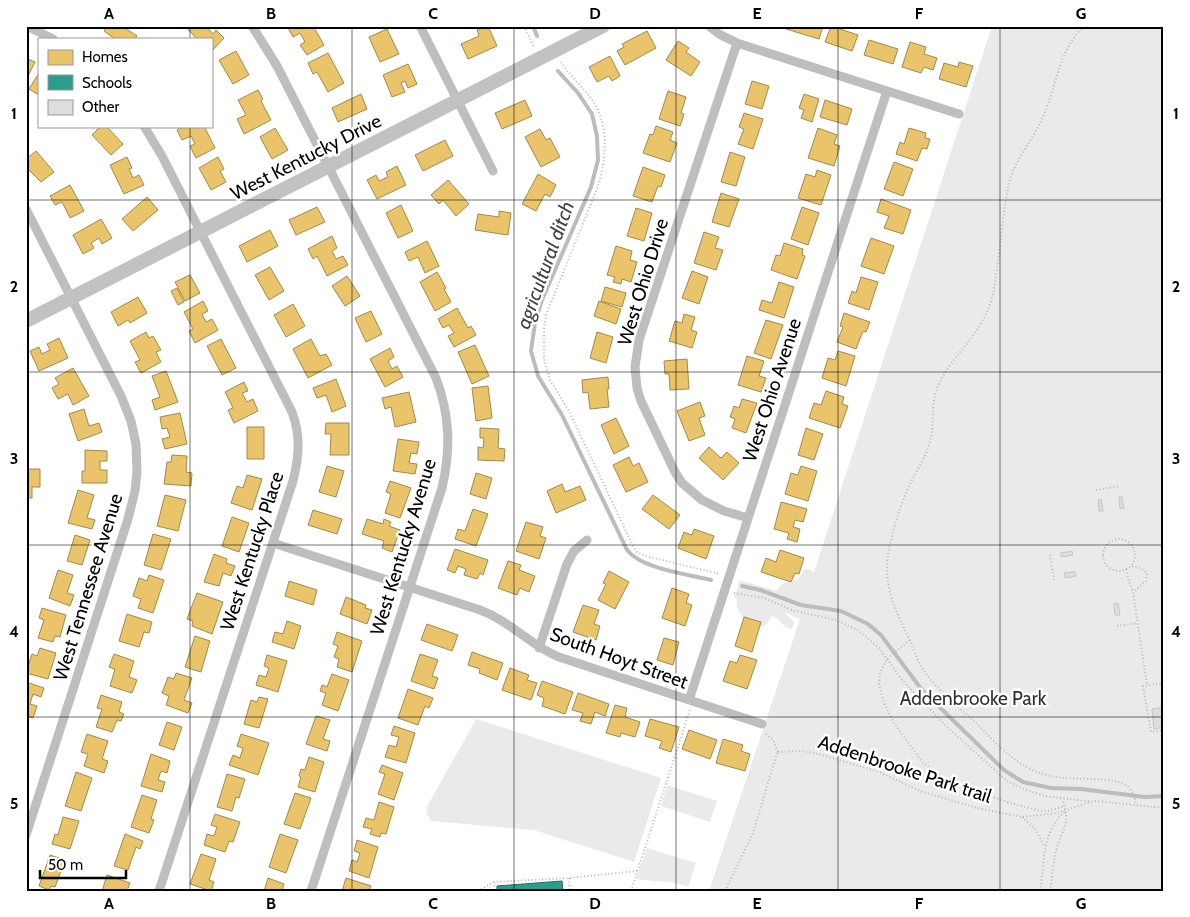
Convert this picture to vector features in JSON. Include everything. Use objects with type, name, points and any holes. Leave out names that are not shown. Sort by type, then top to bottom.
[{"type":"street","points":[[27,26],[51,38]]},
{"type":"street","name":"West Kentucky Avenue","points":[[252,26],[277,66],[329,166],[436,378],[446,409],[448,445],[445,475],[310,891]]},
{"type":"street","points":[[420,26],[493,171]]},
{"type":"street","name":"West Kentucky Drive","points":[[26,321],[603,26]]},
{"type":"street","points":[[709,26],[737,43],[959,114]]},
{"type":"street","name":"West Ohio Drive","points":[[737,43],[639,340],[635,378],[641,401],[667,458],[682,483],[712,506],[748,518]]},
{"type":"street","name":"West Ohio Avenue","points":[[691,701],[724,590],[887,91]]},
{"type":"street","name":"West Kentucky Place","points":[[145,128],[162,156],[292,412],[299,441],[297,465],[273,543],[159,891]]},
{"type":"street","name":"West Tennessee Avenue","points":[[26,209],[126,408],[136,444],[137,472],[135,491],[128,519],[26,835]]},
{"type":"street","points":[[539,648],[567,564],[574,551],[587,540]]},
{"type":"street","name":"South Hoyt Street","points":[[273,543],[496,616],[512,626],[539,648],[568,661],[762,724]]},
{"type":"path","points":[[524,26],[540,59]]},
{"type":"path","points":[[1083,26],[1070,43],[1046,110],[1010,179],[995,285],[990,305],[981,324],[967,346],[946,371],[935,392],[930,442],[910,485],[895,526],[889,553],[888,580],[894,605],[922,667],[942,692],[1004,751],[1030,769],[1053,776],[1119,782],[1132,789],[1136,806]]},
{"type":"path","points":[[554,51],[599,112],[605,149],[602,173],[597,189],[546,315],[543,347],[546,370],[569,412],[637,552],[655,559],[729,576]]},
{"type":"path","points":[[1096,490],[1120,486]]},
{"type":"path","points":[[1120,540],[1126,541],[1131,545],[1135,554],[1131,565],[1126,569],[1115,570],[1106,563],[1104,553],[1109,543],[1120,540]]},
{"type":"path","points":[[1050,555],[1054,580]]},
{"type":"path","points":[[1131,565],[1147,573],[1146,581],[1133,592]]},
{"type":"path","points":[[1126,569],[1128,581],[1133,592],[1147,685]]},
{"type":"path","points":[[724,590],[764,598],[792,610],[835,620],[851,626],[872,641],[888,658],[903,681],[940,720],[999,775],[1024,789],[1045,796],[1094,802]]},
{"type":"path","points":[[1117,626],[1138,623]]},
{"type":"path","points":[[910,640],[888,658],[879,676],[880,692],[884,703],[894,723],[916,755],[931,770],[949,781],[1027,808],[1048,811],[1065,806]]},
{"type":"path","points":[[1164,683],[1143,686],[1151,732],[1164,730]]},
{"type":"path","points":[[631,891],[691,701]]},
{"type":"path","points":[[726,891],[753,833],[778,752],[773,740],[764,734]]},
{"type":"path","name":"Addenbrooke Park trail","points":[[778,752],[802,751],[819,754],[879,772],[920,791],[977,808],[1022,817],[1046,815],[1067,810],[1077,805],[1094,802],[1164,808]]},
{"type":"path","points":[[1050,891],[1056,854],[1067,823],[1067,810],[1062,798]]},
{"type":"path","points":[[1040,891],[1044,846],[1054,822],[1067,810]]},
{"type":"path","points":[[1022,817],[1036,830],[1044,846]]},
{"type":"path","points":[[478,891],[494,882],[570,878],[637,871]]},
{"type":"path","points":[[570,878],[570,891]]},
{"type":"path","points":[[494,882],[495,891]]},
{"type":"green space","name":"Addenbrooke Park","points":[[992,26],[1164,26],[1164,891],[709,891],[800,619],[784,612],[794,622],[791,629],[772,616],[764,626],[754,629],[741,615],[737,607],[737,598],[734,598],[740,580],[777,591],[783,584],[797,580],[805,569],[814,572]]},
{"type":"green space","points":[[476,719],[661,778],[634,862],[534,830],[431,821],[426,812],[428,805]]},
{"type":"green space","points":[[667,785],[717,801],[710,822],[661,806]]},
{"type":"green space","points":[[647,848],[696,863],[688,887],[675,883],[636,879]]},
{"type":"building: Homes","points":[[107,26],[126,26],[125,28],[137,36],[136,38],[114,38],[104,31]]},
{"type":"building: Homes","points":[[185,26],[206,26],[213,34],[216,30],[224,38],[212,51],[212,38],[196,38]]},
{"type":"building: Homes","points":[[291,26],[313,26],[324,45],[307,55],[300,45],[305,42],[300,33],[293,37],[288,28]]},
{"type":"building: Homes","points":[[488,26],[497,46],[468,59],[461,44],[479,36],[477,30]]},
{"type":"building: Homes","points":[[787,26],[823,26],[819,39],[786,29]]},
{"type":"building: Homes","points":[[831,26],[858,35],[852,51],[825,42]]},
{"type":"building: Homes","points":[[387,29],[399,54],[380,62],[369,37]]},
{"type":"building: Homes","points":[[647,31],[656,48],[625,65],[617,51],[624,47],[622,44]]},
{"type":"building: Homes","points":[[869,40],[898,49],[893,64],[864,55]]},
{"type":"building: Homes","points":[[678,41],[689,48],[686,52],[700,62],[691,76],[666,60]]},
{"type":"building: Homes","points":[[910,42],[926,47],[924,54],[937,58],[933,70],[924,67],[921,73],[902,67]]},
{"type":"building: Homes","points":[[236,51],[249,75],[233,84],[219,60]]},
{"type":"building: Homes","points":[[328,53],[344,83],[328,92],[317,72],[313,74],[308,63]]},
{"type":"building: Homes","points":[[610,56],[620,76],[612,81],[609,76],[597,82],[589,67]]},
{"type":"building: Homes","points":[[26,58],[35,62],[28,76],[26,76]]},
{"type":"building: Homes","points":[[959,62],[973,66],[966,87],[939,79],[944,63],[958,67]]},
{"type":"building: Homes","points":[[408,64],[417,84],[408,88],[405,81],[401,83],[405,92],[392,97],[383,75]]},
{"type":"building: Homes","points":[[38,75],[38,94],[29,89]]},
{"type":"building: Homes","points":[[752,81],[769,86],[762,109],[745,104]]},
{"type":"building: Homes","points":[[258,90],[263,99],[261,101],[271,120],[244,134],[237,119],[246,115],[238,100]]},
{"type":"building: Homes","points":[[668,91],[686,97],[681,113],[684,114],[680,126],[659,119]]},
{"type":"building: Homes","points":[[361,94],[367,109],[338,122],[332,108]]},
{"type":"building: Homes","points":[[804,94],[819,99],[812,122],[801,118],[804,110],[799,108]]},
{"type":"building: Homes","points":[[525,100],[532,116],[502,129],[495,113]]},
{"type":"building: Homes","points":[[825,100],[852,109],[847,125],[820,117]]},
{"type":"building: Homes","points":[[744,113],[763,119],[753,149],[738,144],[744,129],[739,127]]},
{"type":"building: Homes","points":[[656,126],[673,132],[670,140],[677,143],[670,162],[643,153],[650,134],[653,135]]},
{"type":"building: Homes","points":[[99,128],[108,128],[123,144],[111,155],[92,135]]},
{"type":"building: Homes","points":[[180,128],[205,128],[215,148],[196,158],[190,146],[195,144],[191,136],[182,140],[177,130]]},
{"type":"building: Homes","points":[[275,128],[288,150],[272,159],[260,137]]},
{"type":"building: Homes","points":[[818,128],[837,135],[834,144],[840,146],[834,166],[808,158]]},
{"type":"building: Homes","points":[[909,128],[926,133],[925,138],[930,139],[927,149],[922,148],[917,161],[896,154],[900,142],[904,144]]},
{"type":"building: Homes","points":[[540,129],[546,140],[550,138],[560,157],[541,167],[525,137]]},
{"type":"building: Homes","points":[[445,140],[453,156],[423,171],[415,155]]},
{"type":"building: Homes","points":[[36,151],[54,172],[41,182],[26,167],[26,159]]},
{"type":"building: Homes","points":[[730,152],[745,157],[736,186],[721,182]]},
{"type":"building: Homes","points":[[127,157],[132,168],[129,169],[133,178],[139,175],[144,185],[124,194],[110,165]]},
{"type":"building: Homes","points":[[218,157],[224,169],[220,171],[226,182],[211,190],[199,168]]},
{"type":"building: Homes","points":[[894,162],[913,169],[903,196],[884,189]]},
{"type":"building: Homes","points":[[397,166],[406,185],[377,199],[367,180],[376,175],[379,181],[388,177],[386,172]]},
{"type":"building: Homes","points":[[643,167],[665,175],[661,187],[658,186],[652,202],[633,196]]},
{"type":"building: Homes","points":[[817,170],[831,175],[821,205],[798,198],[806,174],[815,177]]},
{"type":"building: Homes","points":[[538,174],[556,185],[550,197],[545,194],[536,211],[522,204]]},
{"type":"building: Homes","points":[[448,180],[469,204],[456,216],[443,200],[439,204],[431,195]]},
{"type":"building: Homes","points":[[70,185],[84,211],[70,218],[62,202],[55,205],[50,196]]},
{"type":"building: Homes","points":[[721,193],[739,199],[729,227],[712,222]]},
{"type":"building: Homes","points":[[147,197],[158,210],[133,231],[122,219]]},
{"type":"building: Homes","points":[[881,199],[911,210],[903,234],[884,228],[889,216],[877,212]]},
{"type":"building: Homes","points":[[401,205],[413,231],[398,238],[386,213]]},
{"type":"building: Homes","points":[[317,207],[325,222],[296,235],[289,220]]},
{"type":"building: Homes","points":[[802,207],[819,213],[808,245],[791,239]]},
{"type":"building: Homes","points":[[636,208],[652,213],[644,241],[627,236]]},
{"type":"building: Homes","points":[[499,211],[511,213],[508,235],[475,230],[478,214],[499,217]]},
{"type":"building: Homes","points":[[101,219],[112,238],[102,244],[99,238],[91,243],[94,248],[83,254],[73,235]]},
{"type":"building: Homes","points":[[270,230],[278,246],[247,262],[239,246]]},
{"type":"building: Homes","points":[[704,232],[719,237],[715,248],[723,250],[716,270],[694,263]]},
{"type":"building: Homes","points":[[332,236],[337,248],[332,251],[336,259],[343,256],[348,265],[327,276],[317,256],[313,259],[308,249]]},
{"type":"building: Homes","points":[[871,238],[894,246],[884,274],[861,266]]},
{"type":"building: Homes","points":[[427,241],[439,266],[425,273],[418,257],[409,261],[405,252]]},
{"type":"building: Homes","points":[[784,243],[803,249],[802,255],[805,256],[797,279],[771,270],[776,255],[780,256]]},
{"type":"building: Homes","points":[[616,246],[632,251],[630,260],[637,262],[631,282],[622,279],[621,284],[613,282],[615,277],[607,275]]},
{"type":"building: Homes","points":[[270,267],[284,291],[269,300],[255,275]]},
{"type":"building: Homes","points":[[692,271],[708,277],[699,304],[682,298]]},
{"type":"building: Homes","points":[[437,272],[451,302],[435,311],[420,282]]},
{"type":"building: Homes","points":[[190,275],[200,293],[185,301],[175,282]]},
{"type":"building: Homes","points":[[347,276],[360,296],[345,306],[332,286]]},
{"type":"building: Homes","points":[[861,277],[878,282],[869,310],[848,303],[852,291],[856,293]]},
{"type":"building: Homes","points":[[779,282],[794,287],[784,318],[759,310],[762,300],[772,303]]},
{"type":"building: Homes","points":[[605,287],[626,293],[622,307],[601,301]]},
{"type":"building: Homes","points":[[177,288],[184,302],[178,305],[171,291]]},
{"type":"building: Homes","points":[[138,297],[147,313],[130,323],[128,320],[118,326],[111,312]]},
{"type":"building: Homes","points":[[203,301],[208,311],[202,314],[206,322],[212,319],[218,330],[195,343],[189,331],[193,329],[184,312]]},
{"type":"building: Homes","points":[[599,301],[621,309],[616,324],[594,316]]},
{"type":"building: Homes","points":[[293,304],[305,326],[286,337],[274,315]]},
{"type":"building: Homes","points":[[457,308],[468,328],[471,326],[476,335],[454,347],[448,336],[454,333],[449,325],[443,328],[438,319]]},
{"type":"building: Homes","points":[[371,311],[382,334],[366,342],[355,318]]},
{"type":"building: Homes","points":[[844,313],[870,322],[866,332],[863,331],[856,349],[837,342],[843,327],[840,326]]},
{"type":"building: Homes","points":[[684,314],[695,317],[691,330],[697,332],[692,348],[669,341],[675,321],[682,323]]},
{"type":"building: Homes","points":[[766,320],[783,325],[771,359],[754,353]]},
{"type":"building: Homes","points":[[146,332],[149,338],[153,336],[161,350],[156,352],[161,362],[141,373],[135,362],[140,360],[130,341]]},
{"type":"building: Homes","points":[[597,332],[613,337],[606,363],[590,358]]},
{"type":"building: Homes","points":[[59,338],[68,358],[39,371],[30,351],[39,347],[42,354],[50,350],[47,344]]},
{"type":"building: Homes","points":[[221,339],[236,368],[222,375],[207,346]]},
{"type":"building: Homes","points":[[311,339],[320,356],[326,354],[332,365],[308,378],[293,349]]},
{"type":"building: Homes","points":[[475,345],[489,376],[472,384],[458,352]]},
{"type":"building: Homes","points":[[390,348],[394,357],[388,361],[392,369],[397,366],[403,377],[385,387],[370,359]]},
{"type":"building: Homes","points":[[838,351],[855,356],[846,386],[822,378],[828,358],[835,360]]},
{"type":"building: Homes","points":[[747,356],[764,361],[759,376],[766,378],[761,392],[738,385]]},
{"type":"building: Homes","points":[[687,359],[689,389],[670,390],[669,374],[665,374],[664,361]]},
{"type":"building: Homes","points":[[73,368],[89,396],[73,405],[68,394],[58,399],[52,388],[59,384],[55,378]]},
{"type":"building: Homes","points":[[166,371],[178,402],[155,410],[152,400],[160,397],[152,376]]},
{"type":"building: Homes","points":[[608,377],[609,407],[590,409],[588,392],[583,393],[582,380]]},
{"type":"building: Homes","points":[[336,379],[346,406],[332,412],[326,395],[317,398],[313,388]]},
{"type":"building: Homes","points":[[244,382],[248,391],[242,393],[247,402],[253,399],[258,411],[234,423],[228,410],[233,408],[225,392]]},
{"type":"building: Homes","points":[[488,386],[492,418],[476,421],[472,388]]},
{"type":"building: Homes","points":[[826,391],[844,397],[842,404],[848,406],[840,428],[809,418],[814,403],[821,405]]},
{"type":"building: Homes","points":[[409,392],[416,422],[395,427],[391,407],[385,409],[382,398]]},
{"type":"building: Homes","points":[[742,399],[757,403],[746,433],[732,428],[735,419],[730,417],[734,406],[739,408]]},
{"type":"building: Homes","points":[[700,402],[705,416],[699,418],[705,435],[689,441],[677,411]]},
{"type":"building: Homes","points":[[84,409],[89,426],[99,423],[102,432],[78,441],[69,414]]},
{"type":"building: Homes","points":[[180,413],[187,444],[165,449],[162,439],[170,437],[167,428],[162,429],[160,417]]},
{"type":"building: Homes","points":[[616,418],[629,446],[614,454],[601,425]]},
{"type":"building: Homes","points":[[326,423],[349,423],[349,455],[330,455],[331,434],[325,434]]},
{"type":"building: Homes","points":[[247,427],[264,427],[264,459],[247,459]]},
{"type":"building: Homes","points":[[480,428],[499,429],[498,448],[505,449],[504,461],[478,460],[478,447],[483,448],[484,438],[480,438]]},
{"type":"building: Homes","points":[[806,428],[823,434],[814,460],[798,455]]},
{"type":"building: Homes","points":[[398,439],[419,442],[417,454],[411,453],[409,463],[417,464],[415,474],[393,471]]},
{"type":"building: Homes","points":[[709,447],[721,458],[727,452],[739,463],[723,480],[699,458]]},
{"type":"building: Homes","points":[[85,450],[107,451],[107,461],[100,461],[100,470],[107,470],[107,483],[82,483],[82,471],[85,471]]},
{"type":"building: Homes","points":[[172,455],[187,456],[186,472],[192,473],[191,486],[164,484],[167,462],[171,462]]},
{"type":"building: Homes","points":[[629,457],[633,466],[639,463],[648,482],[626,492],[613,465]]},
{"type":"building: Homes","points":[[327,466],[344,471],[336,497],[319,492]]},
{"type":"building: Homes","points":[[801,466],[817,471],[808,501],[785,494],[791,473],[798,475]]},
{"type":"building: Homes","points":[[26,469],[40,469],[40,487],[32,487],[32,498],[26,498]]},
{"type":"building: Homes","points":[[476,473],[492,478],[486,499],[470,494]]},
{"type":"building: Homes","points":[[247,475],[262,479],[252,510],[231,503],[237,486],[243,488]]},
{"type":"building: Homes","points":[[390,481],[411,488],[400,518],[385,513],[391,494],[386,492]]},
{"type":"building: Homes","points":[[562,484],[565,492],[580,486],[586,500],[556,513],[547,491]]},
{"type":"building: Homes","points":[[78,490],[94,495],[87,518],[95,520],[92,529],[68,523]]},
{"type":"building: Homes","points":[[165,495],[186,500],[178,531],[157,526]]},
{"type":"building: Homes","points":[[653,495],[680,515],[669,529],[642,509]]},
{"type":"building: Homes","points":[[781,502],[807,509],[803,522],[795,520],[793,527],[800,529],[797,542],[787,539],[789,533],[774,529]]},
{"type":"building: Homes","points":[[473,509],[488,514],[476,546],[455,539],[458,529],[465,531]]},
{"type":"building: Homes","points":[[313,510],[342,519],[337,534],[308,525]]},
{"type":"building: Homes","points":[[232,517],[249,523],[239,552],[222,546]]},
{"type":"building: Homes","points":[[367,519],[383,524],[384,519],[391,522],[389,526],[400,530],[392,552],[382,548],[384,541],[362,534]]},
{"type":"building: Homes","points":[[526,522],[543,527],[540,536],[546,538],[539,559],[516,551]]},
{"type":"building: Homes","points":[[694,529],[714,536],[706,559],[678,548],[684,532],[692,535]]},
{"type":"building: Homes","points":[[153,534],[171,539],[161,570],[144,565]]},
{"type":"building: Homes","points":[[75,535],[90,540],[82,565],[67,561]]},
{"type":"building: Homes","points":[[455,549],[488,560],[483,575],[480,573],[477,579],[464,575],[466,569],[458,566],[455,573],[447,570]]},
{"type":"building: Homes","points":[[780,550],[804,558],[799,574],[795,573],[791,582],[761,572],[766,558],[776,562]]},
{"type":"building: Homes","points":[[214,554],[227,559],[226,563],[235,566],[231,576],[223,573],[219,586],[204,582]]},
{"type":"building: Homes","points":[[508,561],[521,565],[519,570],[535,576],[529,592],[520,588],[517,595],[498,588]]},
{"type":"building: Homes","points":[[58,570],[73,575],[67,593],[74,595],[70,606],[49,598]]},
{"type":"building: Homes","points":[[609,571],[629,582],[615,609],[598,600],[606,584],[603,583]]},
{"type":"building: Homes","points":[[149,575],[164,580],[153,613],[138,608],[141,599],[133,596],[139,578],[147,581]]},
{"type":"building: Homes","points":[[289,581],[317,590],[313,605],[285,596]]},
{"type":"building: Homes","points":[[672,588],[689,594],[686,603],[692,605],[685,626],[662,618]]},
{"type":"building: Homes","points":[[197,593],[223,602],[212,634],[192,626],[193,621],[187,619]]},
{"type":"building: Homes","points":[[346,597],[366,605],[365,608],[372,610],[367,624],[340,614]]},
{"type":"building: Homes","points":[[583,605],[599,610],[594,624],[600,626],[596,640],[573,632]]},
{"type":"building: Homes","points":[[42,608],[66,615],[60,637],[55,636],[53,642],[38,638],[44,620],[39,618]]},
{"type":"building: Homes","points":[[127,614],[152,622],[149,633],[144,632],[139,647],[119,641]]},
{"type":"building: Homes","points":[[744,617],[761,622],[752,652],[735,646]]},
{"type":"building: Homes","points":[[287,621],[301,626],[294,649],[272,642],[275,632],[283,634]]},
{"type":"building: Homes","points":[[427,624],[458,635],[452,651],[421,640]]},
{"type":"building: Homes","points":[[337,632],[362,641],[352,672],[337,667],[339,659],[334,657],[338,646],[333,644]]},
{"type":"building: Homes","points":[[195,636],[210,641],[201,672],[185,667]]},
{"type":"building: Homes","points":[[664,638],[679,642],[673,665],[657,660]]},
{"type":"building: Homes","points":[[40,648],[56,653],[48,679],[26,673],[32,654],[37,656]]},
{"type":"building: Homes","points":[[472,652],[503,663],[497,680],[479,673],[480,669],[468,665]]},
{"type":"building: Homes","points":[[114,654],[134,661],[129,677],[137,680],[132,693],[110,686],[115,669],[109,667]]},
{"type":"building: Homes","points":[[420,654],[438,660],[432,676],[438,678],[434,689],[411,681]]},
{"type":"building: Homes","points":[[267,655],[287,661],[278,692],[256,685],[259,675],[266,677],[269,668],[264,666]]},
{"type":"building: Homes","points":[[740,655],[757,660],[747,689],[723,681],[730,661],[737,663]]},
{"type":"building: Homes","points":[[510,668],[529,675],[527,680],[537,683],[531,700],[502,690]]},
{"type":"building: Homes","points":[[176,673],[192,678],[184,700],[192,703],[188,713],[166,705],[169,696],[162,693],[168,677],[174,679]]},
{"type":"building: Homes","points":[[332,674],[349,680],[338,711],[322,705],[326,693],[320,691],[322,685],[327,687]]},
{"type":"building: Homes","points":[[542,681],[573,692],[565,714],[542,706],[544,698],[537,695]]},
{"type":"building: Homes","points":[[26,682],[44,688],[41,697],[33,694],[30,704],[37,706],[33,718],[26,716]]},
{"type":"building: Homes","points":[[408,689],[433,698],[429,708],[425,706],[418,725],[398,718]]},
{"type":"building: Homes","points":[[578,693],[609,704],[605,716],[595,712],[591,724],[580,721],[583,713],[572,710]]},
{"type":"building: Homes","points":[[101,695],[122,702],[119,712],[124,714],[121,721],[117,720],[112,732],[96,727],[102,709],[97,708]]},
{"type":"building: Homes","points":[[259,697],[268,699],[259,728],[244,724],[251,700],[257,702]]},
{"type":"building: Homes","points":[[615,705],[627,708],[625,717],[640,722],[635,737],[621,733],[620,737],[606,733]]},
{"type":"building: Homes","points":[[316,716],[330,720],[323,739],[330,741],[327,751],[306,744]]},
{"type":"building: Homes","points":[[650,719],[679,727],[671,752],[659,748],[662,741],[645,736]]},
{"type":"building: Homes","points":[[167,722],[182,727],[174,750],[159,745]]},
{"type":"building: Homes","points":[[394,726],[415,733],[406,763],[385,757],[389,745],[396,747],[399,737],[391,735]]},
{"type":"building: Homes","points":[[689,730],[717,740],[710,759],[682,749]]},
{"type":"building: Homes","points":[[87,734],[108,741],[102,759],[108,761],[104,773],[84,766],[88,754],[81,752]]},
{"type":"building: Homes","points":[[241,734],[269,743],[258,775],[229,765],[233,755],[240,758],[243,748],[237,746]]},
{"type":"building: Homes","points":[[723,739],[743,745],[741,751],[750,754],[745,771],[716,763]]},
{"type":"building: Homes","points":[[151,754],[170,761],[167,773],[161,771],[158,780],[165,782],[162,792],[141,786]]},
{"type":"building: Homes","points":[[309,757],[324,762],[315,792],[298,787],[301,769],[305,770]]},
{"type":"building: Homes","points":[[382,765],[403,773],[394,800],[378,794],[385,774],[379,772]]},
{"type":"building: Homes","points":[[76,772],[92,778],[81,811],[65,806]]},
{"type":"building: Homes","points":[[227,774],[245,779],[239,798],[236,797],[232,811],[217,807]]},
{"type":"building: Homes","points":[[295,793],[311,798],[300,829],[284,824]]},
{"type":"building: Homes","points":[[142,795],[157,800],[151,819],[154,820],[149,833],[131,827]]},
{"type":"building: Homes","points":[[379,802],[394,807],[386,834],[381,833],[380,837],[370,834],[372,829],[363,827],[366,818],[374,820]]},
{"type":"building: Homes","points":[[215,814],[240,822],[233,842],[229,841],[225,852],[204,845],[207,834],[214,836],[217,827],[211,825]]},
{"type":"building: Homes","points":[[63,817],[79,821],[70,849],[52,844],[55,834],[58,835]]},
{"type":"building: Homes","points":[[125,834],[143,841],[140,849],[136,847],[128,870],[114,866]]},
{"type":"building: Homes","points":[[280,834],[298,840],[286,873],[269,867]]},
{"type":"building: Homes","points":[[357,840],[378,847],[369,878],[349,871],[352,860],[357,862],[360,853],[354,851]]},
{"type":"building: Homes","points":[[201,854],[216,859],[209,880],[214,882],[211,891],[190,884]]},
{"type":"building: Homes","points":[[50,855],[65,860],[55,887],[51,886],[49,890],[39,886]]},
{"type":"building: Homes","points":[[107,875],[130,883],[127,891],[102,891]]},
{"type":"building: Homes","points":[[268,878],[284,884],[282,891],[264,891]]},
{"type":"building: Homes","points":[[346,878],[371,886],[369,891],[342,891]]},
{"type":"building: Schools","points":[[562,881],[563,891],[497,891],[497,886]]},
{"type":"building: Other","points":[[1119,497],[1122,497],[1124,508],[1120,509]]},
{"type":"building: Other","points":[[1101,499],[1103,511],[1099,511],[1098,500]]},
{"type":"building: Other","points":[[1072,551],[1073,555],[1061,557],[1061,553]]},
{"type":"building: Other","points":[[1075,572],[1076,576],[1065,578],[1064,573]]},
{"type":"building: Other","points":[[1118,603],[1120,615],[1115,615],[1114,604]]},
{"type":"building: Other","points":[[1164,707],[1164,727],[1154,729],[1152,709]]},
{"type":"waterway","name":"agricultural ditch","points":[[533,26],[537,36]]},
{"type":"waterway","name":"agricultural ditch","points":[[558,71],[578,93],[592,114],[597,136],[598,160],[591,187],[542,300],[535,323],[531,351],[538,376],[562,415],[627,550],[643,562],[654,566],[711,580]]},
{"type":"waterway","name":"agricultural ditch","points":[[742,586],[760,590],[801,605],[841,611],[868,624],[881,635],[922,690],[1004,770],[1023,782],[1051,788],[1081,789],[1145,797],[1164,796]]}]
